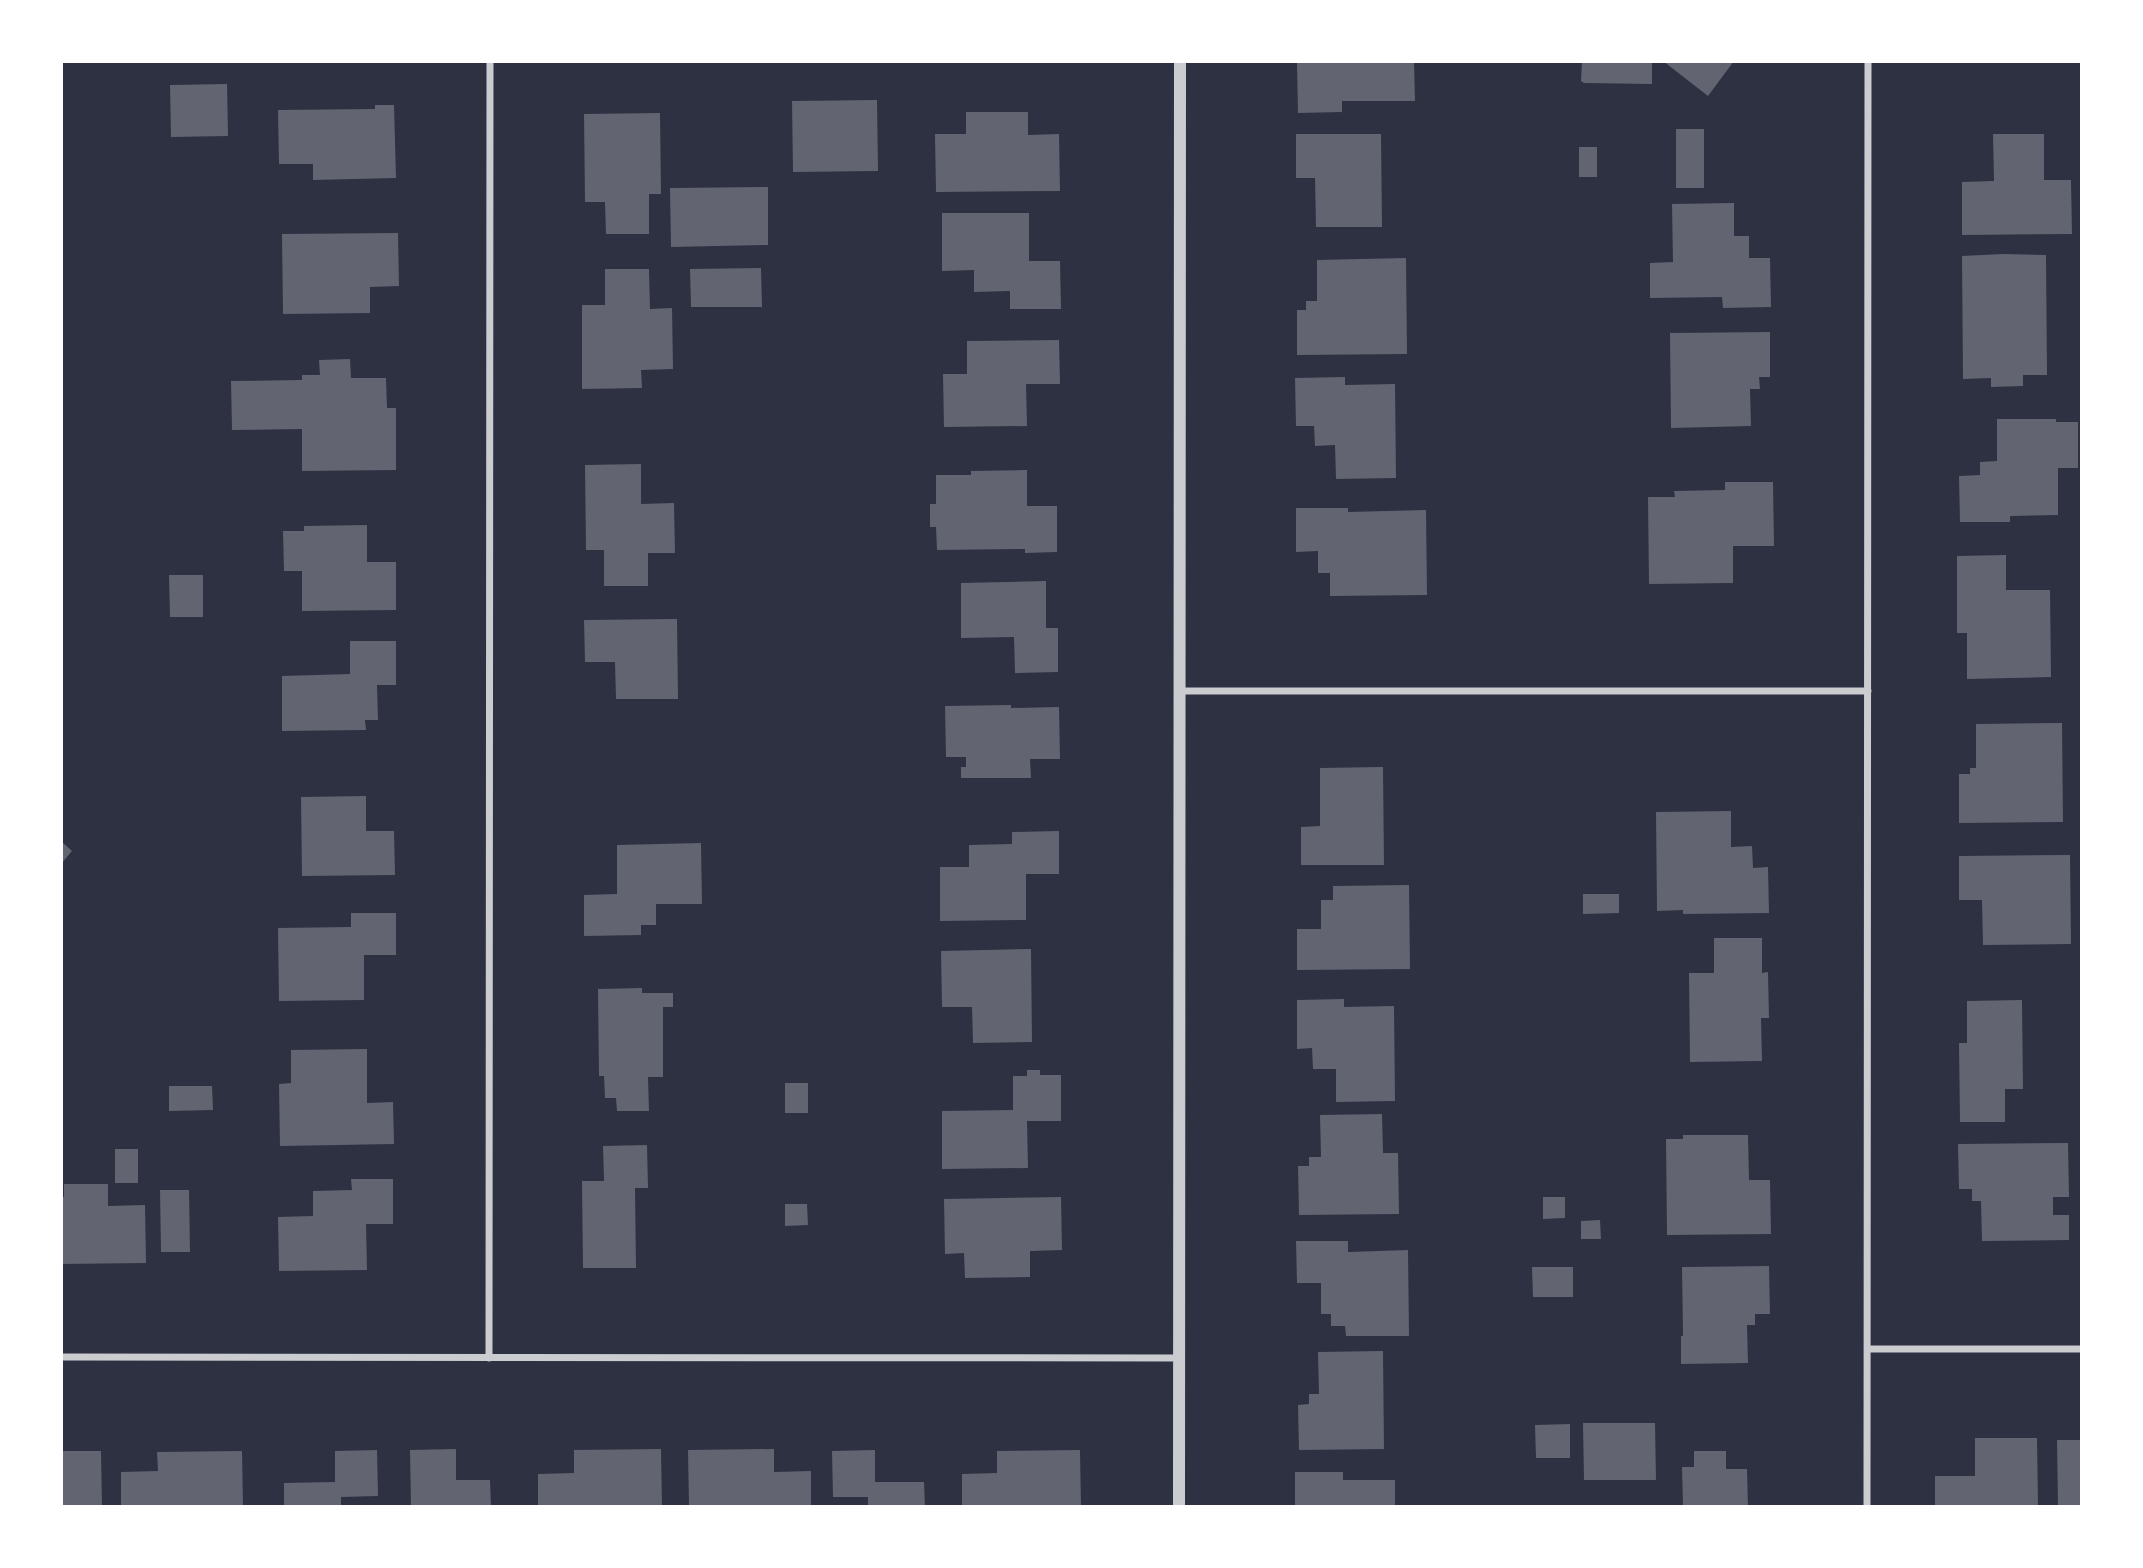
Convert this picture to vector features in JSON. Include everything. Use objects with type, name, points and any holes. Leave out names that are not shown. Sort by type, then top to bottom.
[{"type":"street","points":[[489,1357],[490,61]]},
{"type":"street","points":[[1179,1507],[1180,61]]},
{"type":"street","points":[[1867,1507],[1868,61]]},
{"type":"street","points":[[1179,691],[1868,691]]},
{"type":"street","points":[[1867,1349],[2082,1349]]},
{"type":"street","points":[[61,1357],[1179,1357]]},
{"type":"building","points":[[1414,61],[1415,101],[1342,101],[1342,112],[1298,113],[1297,63]]},
{"type":"building","points":[[1582,61],[1652,61],[1652,84],[1584,83],[1581,81]]},
{"type":"building","points":[[1663,61],[1734,61],[1708,96]]},
{"type":"building","points":[[227,84],[228,136],[171,137],[170,85]]},
{"type":"building","points":[[877,100],[878,171],[793,172],[792,101]]},
{"type":"building","points":[[375,105],[394,105],[396,178],[313,180],[313,164],[279,164],[278,110],[375,109]]},
{"type":"building","points":[[966,112],[1028,112],[1028,135],[1059,134],[1060,191],[936,192],[935,134],[966,134]]},
{"type":"building","points":[[660,113],[661,194],[649,194],[649,234],[606,234],[605,202],[585,202],[584,114]]},
{"type":"building","points":[[1676,129],[1704,129],[1704,188],[1676,188]]},
{"type":"building","points":[[1296,134],[1381,134],[1382,227],[1316,227],[1315,178],[1296,178]]},
{"type":"building","points":[[1993,134],[2044,134],[2044,180],[2071,180],[2072,234],[1962,235],[1962,182],[1994,181]]},
{"type":"building","points":[[1579,147],[1597,147],[1597,177],[1579,177]]},
{"type":"building","points":[[768,187],[768,245],[671,247],[670,188]]},
{"type":"building","points":[[1734,203],[1734,236],[1749,236],[1749,258],[1770,258],[1771,307],[1723,308],[1722,297],[1650,298],[1650,263],[1673,262],[1672,204]]},
{"type":"building","points":[[942,213],[1029,213],[1029,261],[1060,261],[1061,309],[1010,309],[1010,291],[974,292],[974,270],[942,271]]},
{"type":"building","points":[[398,233],[399,286],[370,287],[370,313],[283,314],[282,234]]},
{"type":"building","points":[[2046,255],[2047,375],[2023,375],[2023,386],[1991,387],[1991,378],[1963,379],[1962,256]]},
{"type":"building","points":[[1406,258],[1407,354],[1297,355],[1297,310],[1306,310],[1306,301],[1317,301],[1317,260]]},
{"type":"building","points":[[761,268],[762,307],[691,307],[690,269]]},
{"type":"building","points":[[605,269],[649,269],[650,309],[672,308],[673,369],[641,370],[642,388],[582,389],[582,305],[605,305]]},
{"type":"building","points":[[1770,332],[1770,377],[1759,377],[1760,389],[1750,389],[1751,426],[1671,428],[1670,333]]},
{"type":"building","points":[[1059,340],[1060,384],[1026,384],[1027,426],[944,427],[943,374],[967,374],[967,341]]},
{"type":"building","points":[[350,359],[351,378],[386,378],[387,408],[396,408],[396,470],[302,471],[302,429],[232,430],[231,381],[302,380],[302,375],[320,375],[319,360]]},
{"type":"building","points":[[1345,377],[1345,385],[1395,384],[1396,478],[1336,479],[1335,445],[1315,446],[1314,426],[1296,426],[1295,378]]},
{"type":"building","points":[[1997,419],[2056,419],[2056,422],[2078,422],[2078,468],[2058,468],[2058,515],[2010,516],[2010,522],[1960,522],[1959,476],[1980,475],[1980,462],[1997,461]]},
{"type":"building","points":[[641,464],[641,504],[674,503],[675,553],[648,553],[648,586],[604,586],[604,550],[586,550],[585,465]]},
{"type":"building","points":[[1027,470],[1027,506],[1057,506],[1057,552],[1025,553],[1025,549],[937,550],[936,527],[930,527],[930,504],[936,504],[936,475]]},
{"type":"building","points":[[1725,482],[1773,482],[1774,546],[1733,546],[1733,583],[1649,584],[1648,497],[1675,497],[1674,491],[1725,490]]},
{"type":"building","points":[[1296,508],[1348,508],[1348,512],[1426,510],[1427,595],[1330,596],[1330,573],[1318,573],[1318,551],[1296,552]]},
{"type":"building","points":[[367,525],[367,562],[396,562],[396,610],[302,611],[302,571],[284,571],[283,531],[304,531],[304,526]]},
{"type":"building","points":[[2006,555],[2006,590],[2050,590],[2051,677],[1967,679],[1967,633],[1957,633],[1957,556]]},
{"type":"building","points":[[169,575],[203,575],[203,617],[170,617]]},
{"type":"building","points":[[1046,581],[1046,628],[1058,628],[1058,672],[1015,673],[1014,637],[961,638],[961,583]]},
{"type":"building","points":[[677,619],[678,699],[616,699],[615,662],[585,662],[584,620]]},
{"type":"building","points":[[350,641],[396,641],[396,685],[377,685],[378,720],[365,720],[366,730],[282,731],[282,676],[350,674]]},
{"type":"building","points":[[1011,705],[1011,708],[1059,707],[1060,759],[1030,759],[1031,778],[961,778],[961,767],[966,767],[966,757],[946,757],[945,706]]},
{"type":"building","points":[[2062,723],[2063,822],[1959,823],[1959,774],[1970,774],[1970,768],[1976,768],[1976,724]]},
{"type":"building","points":[[1383,767],[1384,865],[1301,865],[1301,827],[1320,826],[1320,768]]},
{"type":"building","points":[[366,796],[366,831],[394,831],[395,875],[302,876],[301,797]]},
{"type":"building","points":[[1731,811],[1731,847],[1752,846],[1753,868],[1768,867],[1769,913],[1683,914],[1683,910],[1657,911],[1656,812]]},
{"type":"building","points":[[1059,831],[1059,874],[1026,874],[1026,920],[940,921],[940,867],[969,867],[969,845],[1012,844],[1012,832]]},
{"type":"building","points":[[61,841],[72,851],[61,864]]},
{"type":"building","points":[[701,843],[702,904],[656,904],[656,925],[641,925],[641,935],[584,936],[584,895],[617,894],[617,845]]},
{"type":"building","points":[[2070,855],[2071,944],[1983,945],[1982,900],[1959,900],[1959,856]]},
{"type":"building","points":[[1409,885],[1410,969],[1297,970],[1297,929],[1321,929],[1321,900],[1333,900],[1333,886]]},
{"type":"building","points":[[1583,894],[1619,894],[1619,913],[1583,914]]},
{"type":"building","points":[[351,913],[396,913],[396,955],[364,955],[364,1000],[279,1001],[278,928],[351,927]]},
{"type":"building","points":[[1714,938],[1762,938],[1762,973],[1768,972],[1769,1018],[1761,1018],[1762,1061],[1690,1062],[1689,973],[1714,973]]},
{"type":"building","points":[[1031,949],[1032,1042],[973,1043],[972,1007],[942,1007],[941,951]]},
{"type":"building","points":[[642,988],[642,993],[673,993],[673,1007],[663,1007],[663,1077],[648,1077],[649,1111],[617,1111],[616,1098],[605,1098],[604,1076],[599,1076],[598,989]]},
{"type":"building","points":[[1344,999],[1344,1007],[1394,1006],[1395,1101],[1336,1102],[1336,1069],[1313,1069],[1312,1048],[1297,1049],[1297,1000]]},
{"type":"building","points":[[2022,1000],[2023,1089],[2005,1089],[2005,1122],[1960,1122],[1959,1043],[1967,1043],[1967,1001]]},
{"type":"building","points":[[367,1049],[367,1103],[393,1102],[394,1144],[280,1146],[279,1084],[291,1083],[291,1050]]},
{"type":"building","points":[[1027,1070],[1040,1070],[1040,1075],[1061,1075],[1061,1121],[1027,1121],[1028,1168],[942,1169],[942,1111],[1013,1110],[1013,1076],[1027,1076]]},
{"type":"building","points":[[785,1083],[808,1083],[808,1113],[785,1113]]},
{"type":"building","points":[[169,1086],[212,1086],[213,1110],[169,1111]]},
{"type":"building","points":[[1382,1114],[1383,1153],[1398,1153],[1399,1214],[1299,1215],[1298,1166],[1309,1166],[1309,1157],[1321,1157],[1320,1115]]},
{"type":"building","points":[[1683,1135],[1748,1135],[1749,1180],[1770,1180],[1771,1234],[1667,1235],[1666,1139],[1683,1139]]},
{"type":"building","points":[[2068,1143],[2069,1197],[2053,1197],[2053,1215],[2069,1215],[2069,1240],[1982,1241],[1981,1201],[1972,1201],[1972,1189],[1959,1189],[1958,1144]]},
{"type":"building","points":[[647,1145],[648,1188],[635,1188],[636,1268],[583,1268],[582,1181],[604,1181],[603,1146]]},
{"type":"building","points":[[115,1149],[138,1149],[138,1183],[115,1183]]},
{"type":"building","points":[[351,1179],[393,1179],[393,1224],[366,1224],[367,1270],[279,1271],[278,1217],[313,1216],[313,1191],[352,1190]]},
{"type":"building","points":[[64,1184],[108,1184],[108,1206],[145,1205],[146,1263],[61,1264],[61,1197],[64,1197]]},
{"type":"building","points":[[160,1190],[189,1190],[190,1252],[161,1252]]},
{"type":"building","points":[[1061,1197],[1062,1250],[1030,1251],[1030,1277],[965,1278],[964,1253],[945,1254],[944,1199]]},
{"type":"building","points":[[1543,1197],[1565,1197],[1565,1218],[1543,1219]]},
{"type":"building","points":[[785,1204],[807,1204],[808,1225],[785,1226]]},
{"type":"building","points":[[1600,1220],[1601,1239],[1581,1239],[1581,1221]]},
{"type":"building","points":[[1296,1241],[1348,1241],[1348,1252],[1408,1250],[1409,1336],[1346,1336],[1345,1326],[1331,1326],[1331,1314],[1321,1314],[1321,1283],[1297,1283]]},
{"type":"building","points":[[1769,1266],[1770,1314],[1755,1314],[1755,1325],[1747,1325],[1748,1363],[1681,1364],[1682,1267]]},
{"type":"building","points":[[1532,1267],[1573,1267],[1573,1297],[1533,1297]]},
{"type":"building","points":[[1383,1351],[1384,1449],[1299,1450],[1298,1405],[1309,1404],[1309,1394],[1319,1394],[1318,1352]]},
{"type":"building","points":[[1583,1423],[1655,1423],[1656,1480],[1584,1480]]},
{"type":"building","points":[[1570,1424],[1570,1458],[1536,1458],[1535,1425]]},
{"type":"building","points":[[1975,1438],[2037,1438],[2038,1507],[1935,1507],[1935,1476],[1975,1476]]},
{"type":"building","points":[[2057,1440],[2082,1440],[2082,1507],[2058,1507]]},
{"type":"building","points":[[456,1449],[456,1480],[490,1480],[491,1507],[411,1507],[410,1450]]},
{"type":"building","points":[[661,1449],[662,1507],[538,1507],[538,1474],[574,1473],[574,1450]]},
{"type":"building","points":[[774,1449],[774,1472],[811,1471],[811,1507],[689,1507],[688,1450]]},
{"type":"building","points":[[377,1450],[378,1496],[341,1497],[341,1507],[284,1507],[284,1483],[335,1482],[335,1451]]},
{"type":"building","points":[[875,1450],[875,1482],[924,1482],[925,1507],[868,1507],[868,1497],[833,1497],[832,1451]]},
{"type":"building","points":[[1080,1450],[1081,1507],[962,1507],[962,1474],[997,1473],[997,1451]]},
{"type":"building","points":[[61,1451],[101,1451],[102,1507],[61,1507]]},
{"type":"building","points":[[242,1451],[243,1507],[121,1507],[121,1472],[158,1471],[157,1452]]},
{"type":"building","points":[[1694,1451],[1726,1451],[1726,1469],[1747,1469],[1748,1507],[1683,1507],[1682,1467],[1694,1467]]},
{"type":"building","points":[[1295,1472],[1343,1472],[1343,1480],[1395,1480],[1395,1507],[1295,1507]]}]
